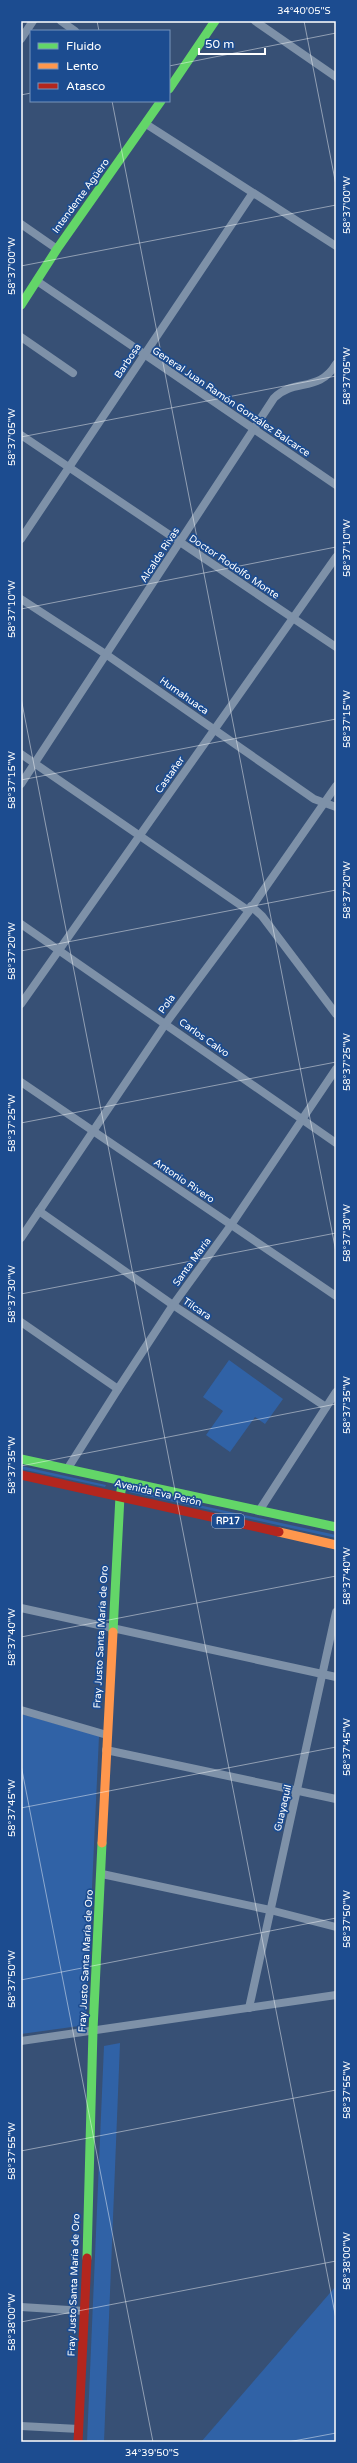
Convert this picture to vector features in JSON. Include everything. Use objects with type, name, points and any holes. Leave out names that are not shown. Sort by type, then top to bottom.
[{"type":"street","points":[[21,39],[33,21]]},
{"type":"street","points":[[61,21],[74,30]]},
{"type":"street","points":[[170,88],[215,21]]},
{"type":"street","points":[[254,21],[336,77]]},
{"type":"street","name":"Intendente Agüero","points":[[21,305],[57,249],[160,102]]},
{"type":"street","points":[[146,124],[252,194],[336,246]]},
{"type":"street","name":"Barbosa","points":[[21,539],[252,194]]},
{"type":"street","points":[[21,224],[57,249]]},
{"type":"street","name":"General Juan Ramón González Balcarce","points":[[36,282],[336,485]]},
{"type":"street","points":[[21,337],[72,373]]},
{"type":"street","name":"Alcalde Rivas","points":[[21,784],[36,764],[253,429],[278,394],[333,378],[336,364]]},
{"type":"street","name":"Doctor Rodolfo Monte","points":[[21,436],[336,647]]},
{"type":"street","name":"Castañer","points":[[21,1004],[58,948],[140,836],[336,557]]},
{"type":"street","name":"Humahuaca","points":[[21,599],[107,655],[314,799],[336,807]]},
{"type":"street","points":[[21,754],[140,836],[262,916],[336,1014]]},
{"type":"street","name":"Pola","points":[[21,1238],[166,1023],[250,909],[325,804],[336,786]]},
{"type":"street","name":"Carlos Calvo","points":[[21,924],[166,1023],[336,1143]]},
{"type":"street","name":"Santa María","points":[[68,1468],[173,1305],[231,1225],[336,1069]]},
{"type":"street","name":"Antonio Rivero","points":[[21,1082],[336,1296]]},
{"type":"street","name":"Tilcara","points":[[39,1211],[173,1305],[326,1407]]},
{"type":"street","points":[[21,1322],[118,1389]]},
{"type":"street","points":[[259,1511],[336,1392]]},
{"type":"street","name":"Avenida Eva Perón","points":[[21,1459],[336,1527]]},
{"type":"street","name":"Avenida Eva Perón","points":[[21,1475],[336,1545]]},
{"type":"street","name":"Fray Justo Santa María de Oro","points":[[78,2442],[85,2310],[93,2030],[102,1874],[106,1750],[120,1496],[123,1481]]},
{"type":"street","points":[[21,1608],[336,1676]]},
{"type":"street","name":"Guayaquil","points":[[249,2008],[336,1612]]},
{"type":"street","points":[[21,1710],[107,1735]]},
{"type":"street","points":[[106,1750],[336,1799]]},
{"type":"street","points":[[102,1874],[270,1910],[336,1927]]},
{"type":"street","points":[[21,2042],[93,2030],[336,1995]]},
{"type":"street","points":[[21,2307],[85,2310]]},
{"type":"street","points":[[21,2426],[79,2429]]},
{"type":"shaded area","points":[[229,1360],[283,1399],[265,1424],[255,1417],[230,1452],[206,1435],[223,1411],[203,1397]]},
{"type":"shaded area","points":[[21,1466],[106,1485],[105,1487],[21,1469]]},
{"type":"shaded area","points":[[130,1490],[336,1535],[336,1538],[129,1492]]},
{"type":"shaded area","points":[[21,1714],[99,1736],[86,2018],[79,2026],[21,2034]]},
{"type":"shaded area","points":[[120,2043],[104,2442],[87,2442],[104,2046]]},
{"type":"shaded area","points":[[336,2286],[336,2442],[201,2442]]},
{"type":"traffic: fast","points":[[170,88],[215,21]]},
{"type":"traffic: fast","points":[[21,305],[57,249],[160,102]]},
{"type":"traffic: fast","points":[[21,1459],[336,1527]]},
{"type":"traffic: fast","points":[[113,1632],[120,1496],[123,1481]]},
{"type":"traffic: fast","points":[[87,2258],[93,2030],[102,1843]]},
{"type":"traffic: slow","points":[[279,1532],[336,1545]]},
{"type":"traffic: slow","points":[[102,1843],[113,1632]]},
{"type":"traffic: jam","points":[[21,1475],[279,1532]]},
{"type":"traffic: jam","points":[[78,2442],[87,2258]]}]
